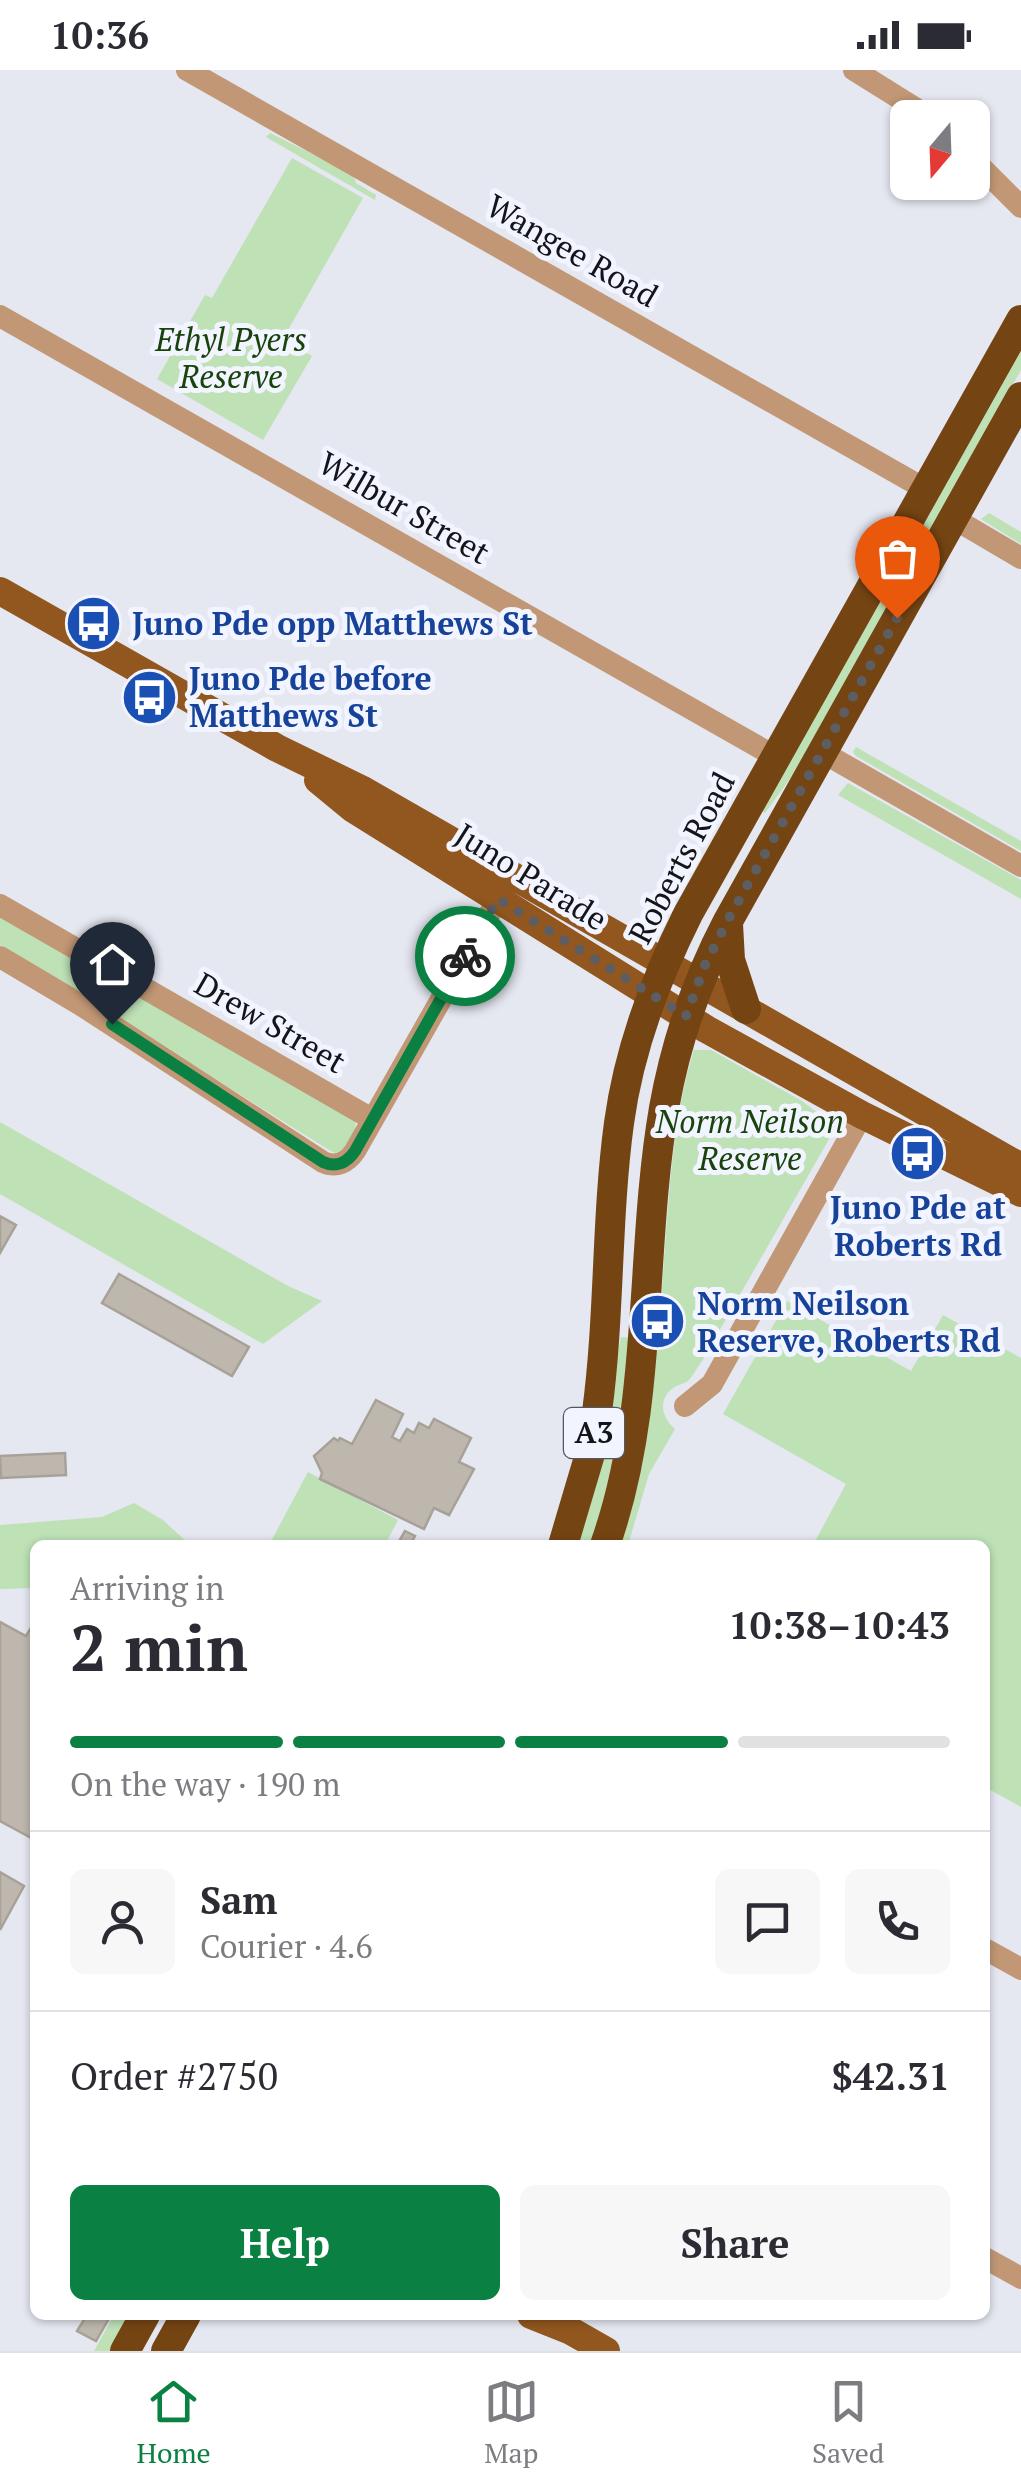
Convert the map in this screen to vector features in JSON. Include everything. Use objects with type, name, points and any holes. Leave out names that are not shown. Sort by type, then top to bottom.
[{"type":"highway","name":"Roberts Road","points":[[565,1540],[586,1472],[598,1412],[619,1123],[633,1052],[652,995],[688,914],[1021,320]]},
{"type":"highway","name":"A3","points":[[606,1540],[634,1432],[661,1131],[686,1016],[698,982],[728,920],[1021,397]]},
{"type":"highway","points":[[728,920],[730,960],[746,1009]]},
{"type":"highway","points":[[124,2351],[142,2320]]},
{"type":"highway","points":[[166,2351],[183,2320]]},
{"type":"main road","name":"Juno Parade","points":[[1,593],[278,748],[360,789],[1021,1167]]},
{"type":"main road","name":"Juno Parade","points":[[278,748],[352,808],[686,1016],[862,1115],[1021,1193]]},
{"type":"main road","points":[[544,2320],[606,2351]]},
{"type":"street","name":"Wangee Road","points":[[188,70],[925,489]]},
{"type":"street","points":[[854,70],[902,100]]},
{"type":"street","points":[[990,176],[1021,207]]},
{"type":"street","name":"Wilbur Street","points":[[0,316],[776,757]]},
{"type":"street","points":[[952,518],[1021,558]]},
{"type":"street","points":[[822,752],[1021,866]]},
{"type":"street","points":[[0,957],[82,1004],[328,1164],[350,1158],[498,899]]},
{"type":"street","name":"Drew Street","points":[[0,905],[372,1119]]},
{"type":"street","points":[[686,1406],[712,1384],[862,1115]]},
{"type":"street","points":[[990,1952],[1021,1969]]},
{"type":"street","points":[[990,2261],[1021,2278]]},
{"type":"green space","points":[[270,133],[353,174],[356,183],[376,195],[375,200],[266,137]]},
{"type":"green space","name":"Ethyl Pyers Reserve","points":[[292,158],[363,198],[283,339],[312,356],[263,440],[157,379],[205,295],[212,298]]},
{"type":"green space","points":[[1021,349],[1021,370],[795,772],[765,813],[761,811]]},
{"type":"green space","points":[[989,513],[1021,532],[1021,544],[981,519]]},
{"type":"green space","points":[[856,747],[1021,841],[1021,851],[856,756]]},
{"type":"green space","points":[[848,783],[1021,880],[1021,899],[838,795]]},
{"type":"green space","points":[[0,913],[355,1119],[351,1140],[340,1151],[329,1150],[0,945]]},
{"type":"green space","name":"Norm Neilson Reserve","points":[[694,1050],[711,1050],[802,1101],[836,1127],[702,1361],[688,1381],[673,1388],[665,1398],[664,1414],[675,1429],[649,1474],[629,1540],[622,1540],[648,1430],[682,1095]]},
{"type":"green space","points":[[0,1122],[288,1286],[322,1301],[263,1344],[0,1194]]},
{"type":"green space","points":[[787,1301],[911,1371],[943,1315],[1021,1358],[1021,1807],[990,1790],[990,1540],[816,1540],[846,1484],[723,1414]]},
{"type":"green space","points":[[621,1337],[631,1338],[622,1420],[597,1528],[592,1540],[579,1540]]},
{"type":"green space","points":[[308,1472],[398,1520],[388,1540],[272,1540]]},
{"type":"green space","points":[[134,1503],[163,1520],[185,1540],[30,1540],[30,1588],[0,1589],[0,1525],[102,1517]]},
{"type":"green space","points":[[111,2320],[128,2320],[111,2351],[94,2351]]},
{"type":"building","points":[[0,1216],[16,1225],[0,1253]]},
{"type":"building","points":[[119,1274],[249,1347],[232,1376],[102,1303]]},
{"type":"building","points":[[376,1400],[403,1414],[392,1437],[400,1441],[407,1429],[414,1433],[419,1423],[429,1428],[434,1419],[471,1438],[459,1462],[474,1469],[449,1515],[434,1508],[424,1529],[320,1479],[322,1473],[314,1456],[334,1438],[352,1444]]},
{"type":"building","points":[[65,1453],[66,1475],[1,1478],[0,1456]]},
{"type":"building","points":[[405,1531],[415,1536],[413,1540],[400,1540]]},
{"type":"building","points":[[0,1622],[26,1636],[30,1629],[30,1837],[0,1821]]},
{"type":"building","points":[[0,1872],[24,1886],[0,1930]]},
{"type":"building","points":[[84,2320],[108,2320],[96,2341],[77,2331]]},
{"type":"way so far","points":[[465,956],[498,899],[686,1016],[705,965],[728,920],[897,618]]},
{"type":"place","name":"Juno Pde opp Matthews St","points":[[93,624]]},
{"type":"place","name":"Juno Pde before Matthews St","points":[[150,697]]},
{"type":"place","name":"Juno Pde at Roberts Rd","points":[[918,1154]]},
{"type":"place","name":"Norm Neilson Reserve, Roberts Rd","points":[[658,1322]]},
{"type":"route","points":[[112,1024],[323,1162],[336,1164],[355,1151],[465,956]]}]
